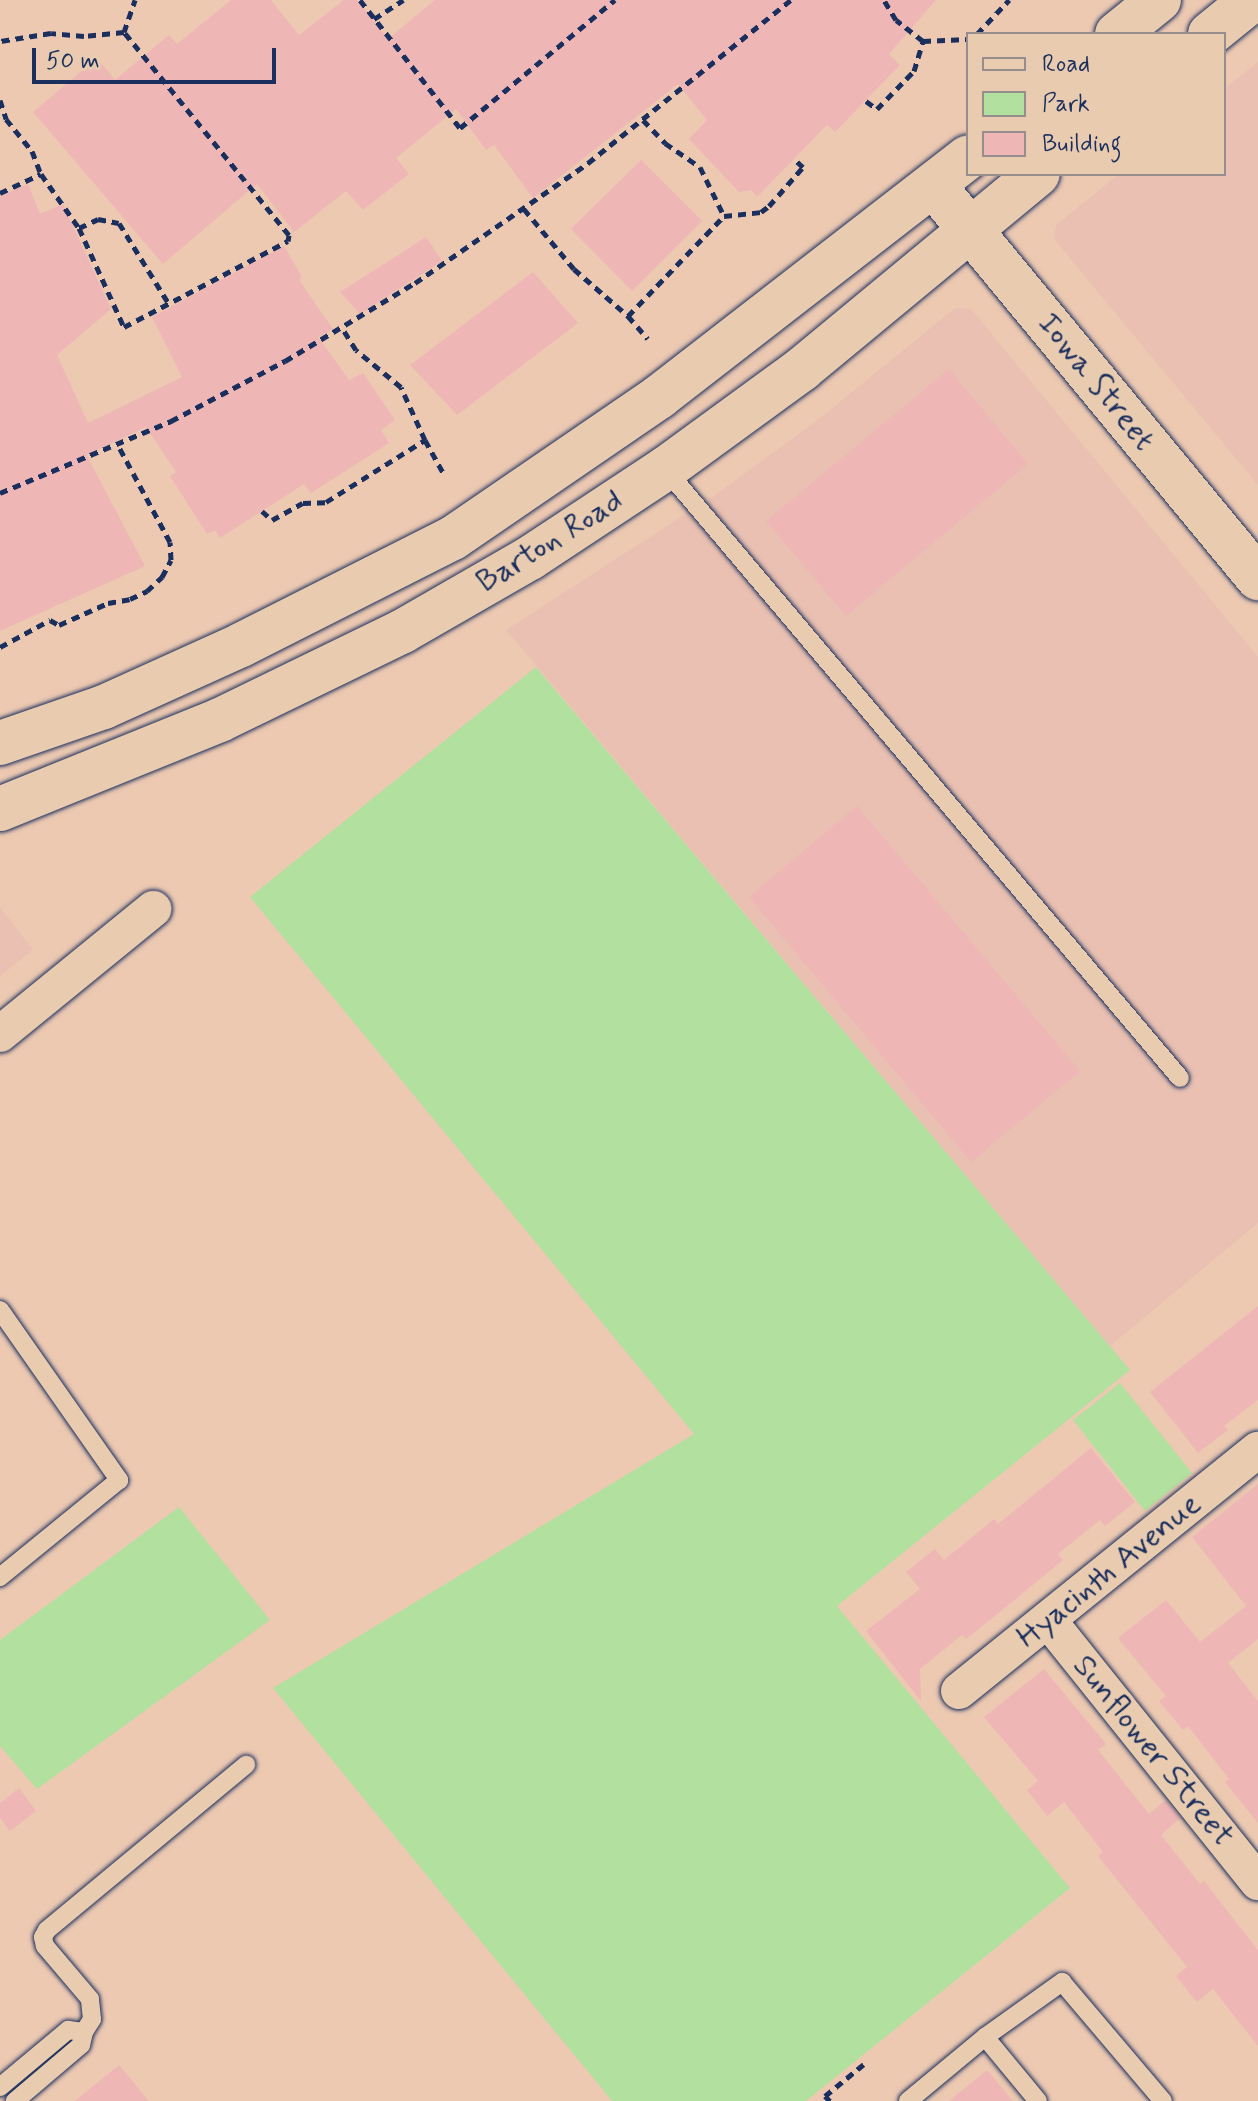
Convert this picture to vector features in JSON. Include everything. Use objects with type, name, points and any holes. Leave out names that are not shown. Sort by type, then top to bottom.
[{"type":"main road","points":[[1119,32],[1159,0]]},
{"type":"main road","points":[[1212,32],[1252,0]]},
{"type":"main road","name":"Barton Road","points":[[0,743],[104,707],[241,645],[453,538],[659,397],[966,159]]},
{"type":"main road","name":"Barton Road","points":[[0,809],[220,720],[403,631],[530,558],[665,469],[802,369],[1036,176]]},
{"type":"main road","name":"Iowa Street","points":[[934,186],[1258,578]]},
{"type":"main road","points":[[377,577],[403,631]]},
{"type":"street","points":[[0,1034],[153,909]]},
{"type":"street","name":"Hyacinth Avenue","points":[[959,1691],[1258,1451]]},
{"type":"street","name":"Sunflower Street","points":[[1048,1620],[1258,1882]]},
{"type":"lane","points":[[665,469],[1180,1078]]},
{"type":"lane","points":[[0,1310],[119,1480],[0,1577]]},
{"type":"lane","points":[[15,2101],[81,2045],[92,2019],[90,1999],[45,1946],[43,1937],[47,1930],[246,1765]]},
{"type":"lane","points":[[908,2101],[985,2037],[1062,1982],[1163,2101]]},
{"type":"lane","points":[[0,2087],[68,2030],[84,2032]]},
{"type":"lane","points":[[985,2037],[1038,2101]]},
{"type":"path","points":[[124,32],[135,0]]},
{"type":"path","points":[[360,0],[460,128],[615,0]]},
{"type":"path","points":[[374,19],[403,0]]},
{"type":"path","points":[[0,493],[118,445],[184,414],[342,328],[524,209],[643,120],[791,0]]},
{"type":"path","points":[[884,0],[896,20],[923,41],[966,40]]},
{"type":"path","points":[[979,32],[1009,0]]},
{"type":"path","points":[[0,47],[0,40],[51,33],[84,36],[124,32]]},
{"type":"path","points":[[0,100],[6,119],[32,151],[41,174],[79,228],[124,327],[288,241],[289,235],[124,32]]},
{"type":"path","points":[[866,101],[877,109],[914,71],[923,41]]},
{"type":"path","points":[[643,120],[665,143],[700,167],[724,216]]},
{"type":"path","points":[[628,316],[724,216],[761,212],[769,206],[803,167],[794,159]]},
{"type":"path","points":[[0,193],[41,174]]},
{"type":"path","points":[[524,209],[574,269],[628,316],[648,339]]},
{"type":"path","points":[[79,228],[98,219],[119,223],[169,304]]},
{"type":"path","points":[[342,328],[356,350],[401,387],[444,474]]},
{"type":"path","points":[[262,511],[272,520],[303,503],[326,502],[425,440]]},
{"type":"path","points":[[0,647],[50,620],[59,625],[108,603],[130,599],[147,591],[162,577],[171,560],[170,542],[118,445]]},
{"type":"path","points":[[830,2101],[825,2096],[864,2064]]},
{"type":"shaded area","points":[[1258,62],[1258,485],[1054,239],[1056,225],[1117,176],[1226,176],[1226,87]]},
{"type":"shaded area","points":[[955,308],[971,309],[1258,657],[1258,1223],[1110,1346],[506,630],[718,493],[820,418]]},
{"type":"shaded area","points":[[0,907],[33,950],[0,976]]},
{"type":"green space","points":[[536,667],[1130,1370],[837,1606],[1070,1888],[806,2101],[612,2101],[273,1688],[694,1434],[250,897]]},
{"type":"green space","points":[[1120,1383],[1192,1473],[1145,1511],[1073,1420]]},
{"type":"green space","points":[[179,1507],[270,1620],[37,1789],[0,1746],[0,1640]]},
{"type":"building","points":[[231,0],[271,0],[299,35],[344,0],[357,0],[388,39],[435,0],[936,0],[889,54],[900,65],[835,132],[827,125],[757,197],[751,190],[739,192],[689,139],[707,120],[678,84],[533,198],[494,145],[486,150],[456,109],[396,158],[409,174],[363,210],[346,191],[294,232],[257,184],[163,264],[33,112],[97,58],[115,80],[169,35],[177,44]]},
{"type":"building","points":[[641,160],[702,221],[632,291],[571,229]]},
{"type":"building","points":[[28,184],[40,214],[63,204],[111,309],[57,355],[88,423],[182,377],[152,317],[284,246],[302,277],[299,280],[333,329],[318,337],[349,380],[363,373],[395,420],[381,430],[389,443],[311,493],[304,484],[220,538],[215,530],[207,534],[170,476],[176,472],[146,427],[89,454],[87,456],[145,566],[0,631],[0,196]]},
{"type":"building","points":[[426,237],[442,261],[360,314],[340,292]]},
{"type":"building","points":[[533,272],[578,323],[457,415],[410,365]]},
{"type":"building","points":[[949,369],[1028,464],[846,616],[766,521]]},
{"type":"building","points":[[857,806],[1080,1071],[971,1162],[749,897]]},
{"type":"building","points":[[1258,1306],[1258,1400],[1224,1426],[1228,1430],[1198,1453],[1150,1392]]},
{"type":"building","points":[[1091,1448],[1135,1502],[1105,1526],[1100,1520],[1058,1554],[1063,1560],[966,1639],[962,1635],[920,1669],[921,1701],[866,1631],[920,1589],[906,1572],[935,1549],[944,1560],[994,1519],[998,1524]]},
{"type":"building","points":[[1258,1484],[1258,1639],[1228,1663],[1258,1701],[1258,1823],[1225,1782],[1229,1779],[1188,1726],[1183,1730],[1159,1701],[1166,1696],[1118,1638],[1166,1600],[1200,1642],[1246,1606],[1192,1537]]},
{"type":"building","points":[[1044,1669],[1106,1744],[1098,1750],[1149,1814],[1166,1800],[1180,1818],[1161,1835],[1200,1884],[1204,1881],[1258,1950],[1258,2046],[1213,1989],[1197,2002],[1176,1976],[1187,1967],[1098,1856],[1103,1852],[1064,1802],[1047,1816],[1027,1790],[1038,1781],[984,1717]]},
{"type":"building","points":[[19,1788],[36,1811],[10,1831],[0,1818],[0,1803]]},
{"type":"building","points":[[119,2065],[149,2101],[75,2101]]},
{"type":"building","points":[[987,2070],[1013,2101],[949,2101]]}]
